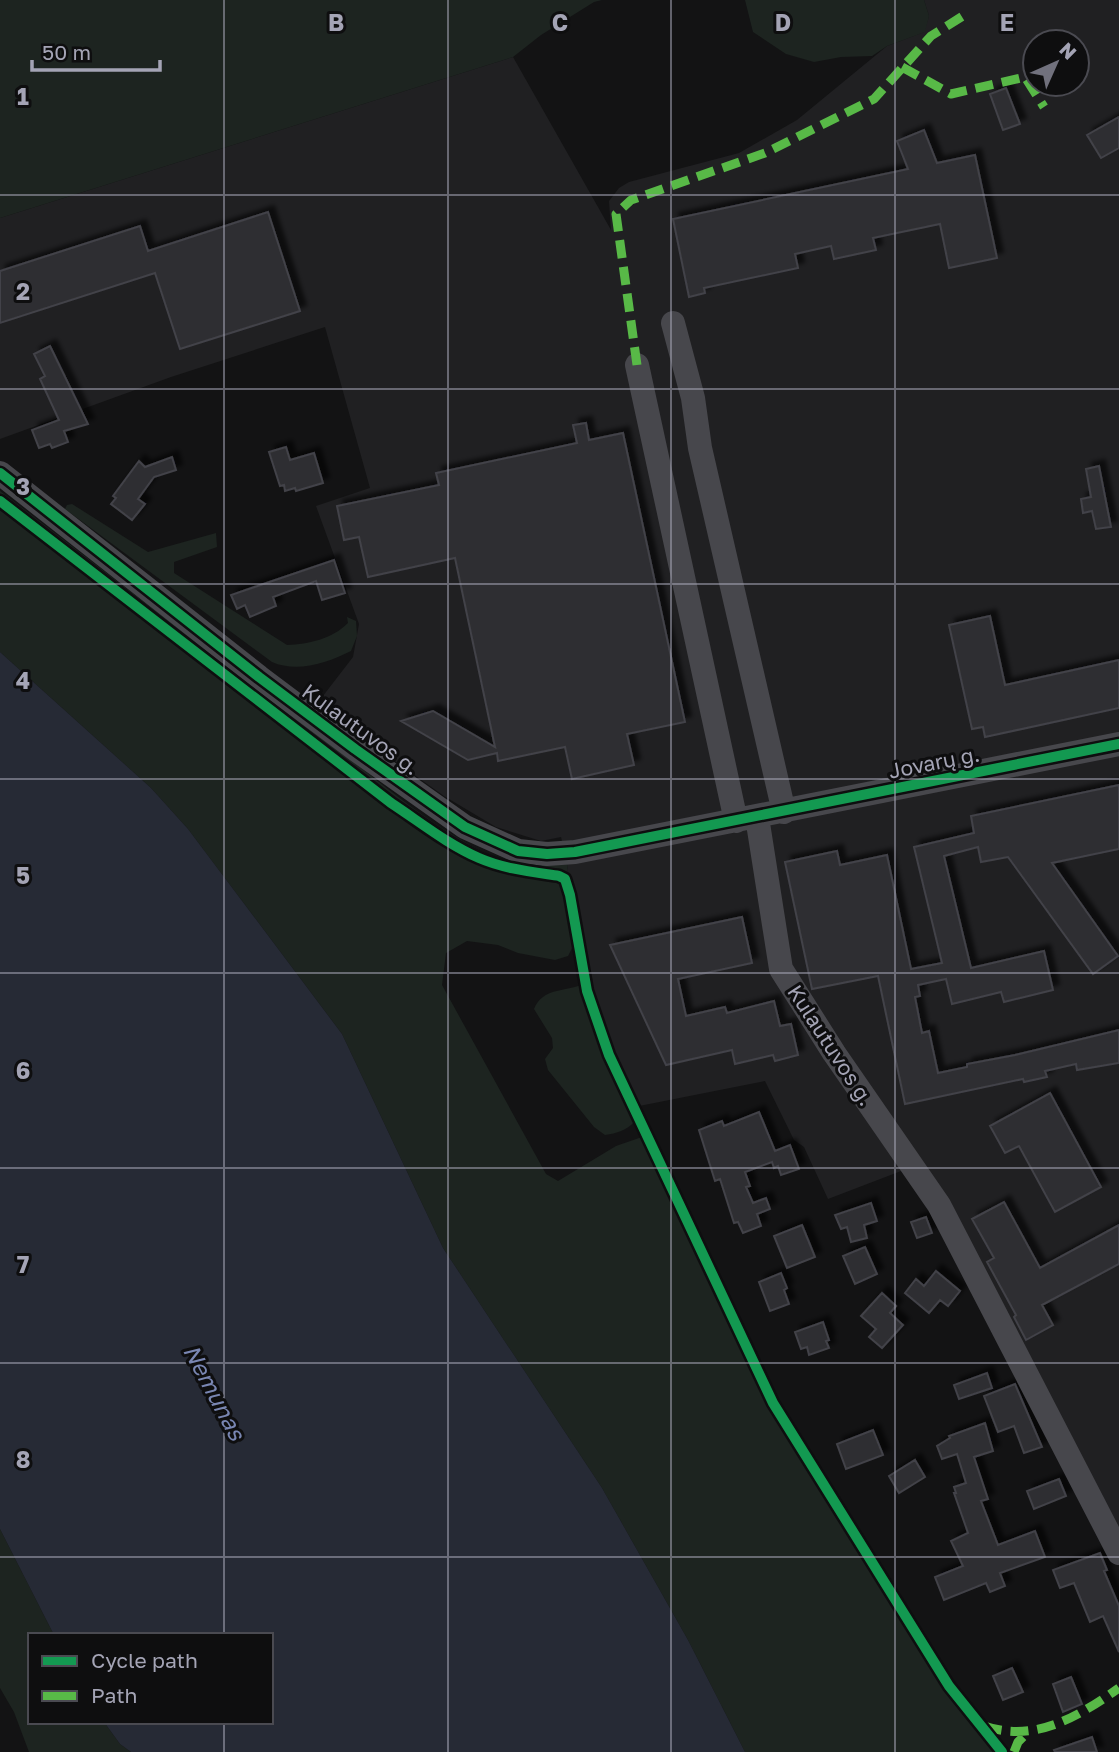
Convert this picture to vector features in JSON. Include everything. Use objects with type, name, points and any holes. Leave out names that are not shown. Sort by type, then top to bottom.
[{"type":"street","points":[[673,323],[693,398],[700,448],[784,812]]},
{"type":"street","points":[[637,365],[747,819]]},
{"type":"street","name":"Kulautuvos g.","points":[[0,473],[342,740],[465,827],[493,841],[518,850],[560,853],[747,819],[781,969],[834,1053],[939,1205],[1119,1553]]},
{"type":"street","name":"Jovarų g.","points":[[747,819],[1119,744]]},
{"type":"shaded area","points":[[0,0],[602,0],[594,2],[541,35],[513,57],[0,218]]},
{"type":"shaded area","points":[[745,0],[924,0],[929,16],[925,32],[887,46],[872,56],[841,57],[814,62],[786,54],[753,32]]},
{"type":"shaded area","points":[[924,0],[1119,0],[1119,1539],[922,1163],[828,1199],[804,1147],[794,1140],[765,1081],[629,1108],[604,1057],[581,985],[565,887],[568,864],[561,837],[541,841],[496,827],[444,796],[316,705],[353,657],[359,624],[316,506],[370,488],[325,327],[171,377],[0,439],[0,218],[513,57],[611,230],[609,201],[619,188],[629,182],[739,153],[797,120],[887,46],[924,32],[929,16]]},
{"type":"shaded area","points":[[0,491],[409,805],[448,832],[490,855],[509,862],[568,864],[565,887],[573,946],[568,956],[555,960],[518,953],[498,945],[467,941],[446,953],[442,985],[546,1174],[558,1181],[616,1146],[642,1137],[764,1399],[957,1705],[995,1752],[745,1752],[688,1640],[602,1488],[443,1248],[342,1034],[188,829],[151,788],[0,652]]},
{"type":"shaded area","points":[[72,504],[148,552],[216,533],[217,547],[174,562],[174,573],[287,645],[327,637],[348,623],[347,617],[356,621],[357,636],[351,651],[302,667],[272,662],[65,509]]},
{"type":"shaded area","points":[[581,985],[604,1057],[635,1121],[621,1131],[605,1135],[594,1127],[548,1070],[545,1059],[553,1048],[552,1038],[534,1009],[542,997]]},
{"type":"shaded area","points":[[0,1529],[53,1633],[28,1633],[28,1724],[105,1724],[120,1744],[131,1752],[29,1752],[14,1712],[0,1688]]},
{"type":"water","name":"Nemunas","points":[[0,652],[151,788],[188,829],[342,1034],[443,1248],[602,1488],[688,1640],[745,1752],[131,1752],[120,1744],[105,1724],[273,1724],[273,1633],[53,1633],[0,1529]]},
{"type":"building","points":[[1006,88],[1020,124],[1003,130],[990,94]]},
{"type":"building","points":[[1119,117],[1119,148],[1101,158],[1087,135]]},
{"type":"building","points":[[924,130],[937,163],[975,155],[997,258],[949,268],[940,224],[873,238],[876,250],[834,259],[831,246],[795,254],[798,268],[704,288],[705,293],[689,297],[673,219],[908,169],[897,141]]},
{"type":"building","points":[[268,212],[300,311],[180,349],[155,273],[0,323],[0,271],[140,226],[148,251]]},
{"type":"building","points":[[50,346],[88,424],[64,431],[68,442],[52,448],[50,444],[39,448],[32,430],[59,420],[40,379],[45,376],[34,354]]},
{"type":"building","points":[[586,423],[589,440],[623,433],[685,722],[627,734],[634,765],[572,779],[565,747],[498,761],[497,753],[468,760],[401,721],[433,711],[495,747],[455,558],[368,577],[359,537],[344,540],[337,506],[439,485],[436,473],[577,443],[573,425]]},
{"type":"building","points":[[286,447],[290,460],[314,453],[323,483],[296,491],[295,488],[285,491],[284,485],[280,486],[269,452]]},
{"type":"building","points":[[172,457],[176,470],[154,477],[138,499],[145,504],[132,520],[111,504],[116,498],[113,496],[139,461],[145,467]]},
{"type":"building","points":[[1099,466],[1111,527],[1096,529],[1092,511],[1083,513],[1081,499],[1091,497],[1086,469]]},
{"type":"building","points":[[334,560],[345,593],[322,600],[316,581],[273,597],[276,606],[250,617],[245,605],[237,609],[231,595]]},
{"type":"building","points":[[990,616],[1005,685],[1119,660],[1119,708],[985,737],[983,727],[972,729],[949,625]]},
{"type":"building","points":[[1119,785],[1119,849],[1052,863],[1118,956],[1093,974],[1008,857],[981,862],[978,847],[944,856],[971,968],[1044,951],[1053,990],[1004,1002],[1001,992],[952,1004],[946,979],[918,985],[920,996],[915,997],[922,1033],[929,1031],[938,1073],[1119,1030],[1119,1063],[1077,1070],[1076,1064],[1045,1071],[1047,1077],[1024,1082],[1023,1079],[905,1104],[878,976],[812,989],[785,862],[837,851],[840,865],[887,855],[911,969],[942,963],[914,847],[974,833],[971,816]]},
{"type":"building","points":[[742,917],[752,963],[678,979],[686,1016],[725,1007],[727,1013],[774,1001],[780,1026],[791,1024],[798,1055],[775,1061],[773,1055],[735,1064],[732,1050],[666,1065],[610,945]]},
{"type":"building","points":[[1050,1093],[1101,1187],[1055,1212],[1019,1146],[1005,1153],[990,1126]]},
{"type":"building","points":[[759,1112],[775,1151],[790,1145],[799,1169],[781,1175],[778,1166],[774,1168],[772,1162],[745,1172],[750,1186],[746,1187],[753,1203],[766,1198],[770,1209],[757,1214],[761,1226],[743,1233],[738,1222],[734,1223],[720,1179],[715,1181],[699,1130],[722,1121],[724,1126]]},
{"type":"building","points":[[1004,1202],[1040,1268],[1119,1225],[1119,1264],[1042,1305],[1053,1325],[1026,1340],[1014,1317],[1016,1315],[987,1262],[994,1258],[972,1219]]},
{"type":"building","points":[[871,1203],[877,1221],[864,1225],[867,1238],[851,1242],[847,1227],[841,1229],[835,1215]]},
{"type":"building","points":[[926,1217],[932,1233],[917,1238],[911,1222]]},
{"type":"building","points":[[802,1225],[815,1257],[787,1268],[774,1236]]},
{"type":"building","points":[[865,1247],[877,1274],[855,1284],[843,1256]]},
{"type":"building","points":[[936,1271],[960,1291],[948,1306],[940,1300],[929,1313],[905,1293],[916,1279],[924,1286]]},
{"type":"building","points":[[781,1273],[789,1304],[770,1311],[759,1282]]},
{"type":"building","points":[[882,1293],[896,1306],[890,1313],[903,1325],[882,1348],[869,1337],[876,1329],[861,1316]]},
{"type":"building","points":[[823,1322],[829,1348],[809,1355],[807,1347],[801,1349],[795,1332]]},
{"type":"building","points":[[987,1373],[992,1388],[959,1399],[954,1385]]},
{"type":"building","points":[[1015,1384],[1042,1447],[1024,1453],[1014,1426],[998,1432],[984,1396]]},
{"type":"building","points":[[985,1423],[993,1451],[974,1457],[988,1499],[981,1501],[998,1545],[1035,1531],[1045,1557],[1000,1573],[1005,1586],[990,1592],[986,1583],[944,1600],[935,1577],[963,1566],[951,1541],[968,1533],[954,1493],[954,1487],[966,1483],[957,1454],[942,1459],[937,1446],[950,1438],[949,1436]]},
{"type":"building","points":[[873,1430],[883,1455],[846,1469],[837,1444]]},
{"type":"building","points":[[915,1460],[925,1477],[899,1493],[889,1476]]},
{"type":"building","points":[[1059,1479],[1066,1496],[1034,1509],[1027,1491]]},
{"type":"building","points":[[1100,1553],[1107,1570],[1104,1571],[1119,1606],[1119,1652],[1103,1616],[1090,1622],[1074,1583],[1060,1588],[1053,1570]]},
{"type":"building","points":[[1012,1668],[1023,1692],[1003,1700],[993,1676]]},
{"type":"building","points":[[1071,1677],[1082,1704],[1063,1712],[1053,1684]]},
{"type":"building","points":[[1092,1737],[1097,1752],[1054,1750]]},
{"type":"marked path","points":[[637,365],[616,214],[631,200],[765,153],[874,99],[931,36],[966,14]]},
{"type":"marked path","points":[[902,67],[951,94],[1025,77],[1044,107]]},
{"type":"marked path","points":[[984,1726],[1003,1730],[1038,1729],[1088,1709],[1119,1688]]},
{"type":"marked path","points":[[1014,1752],[1018,1742],[1027,1733]]},
{"type":"cycle path","points":[[0,473],[355,749],[465,827],[518,851],[547,854],[575,852],[1119,744]]},
{"type":"cycle path","points":[[0,501],[391,803],[434,832],[489,862],[565,879],[587,991],[609,1055],[773,1403],[949,1686],[1002,1752]]}]
